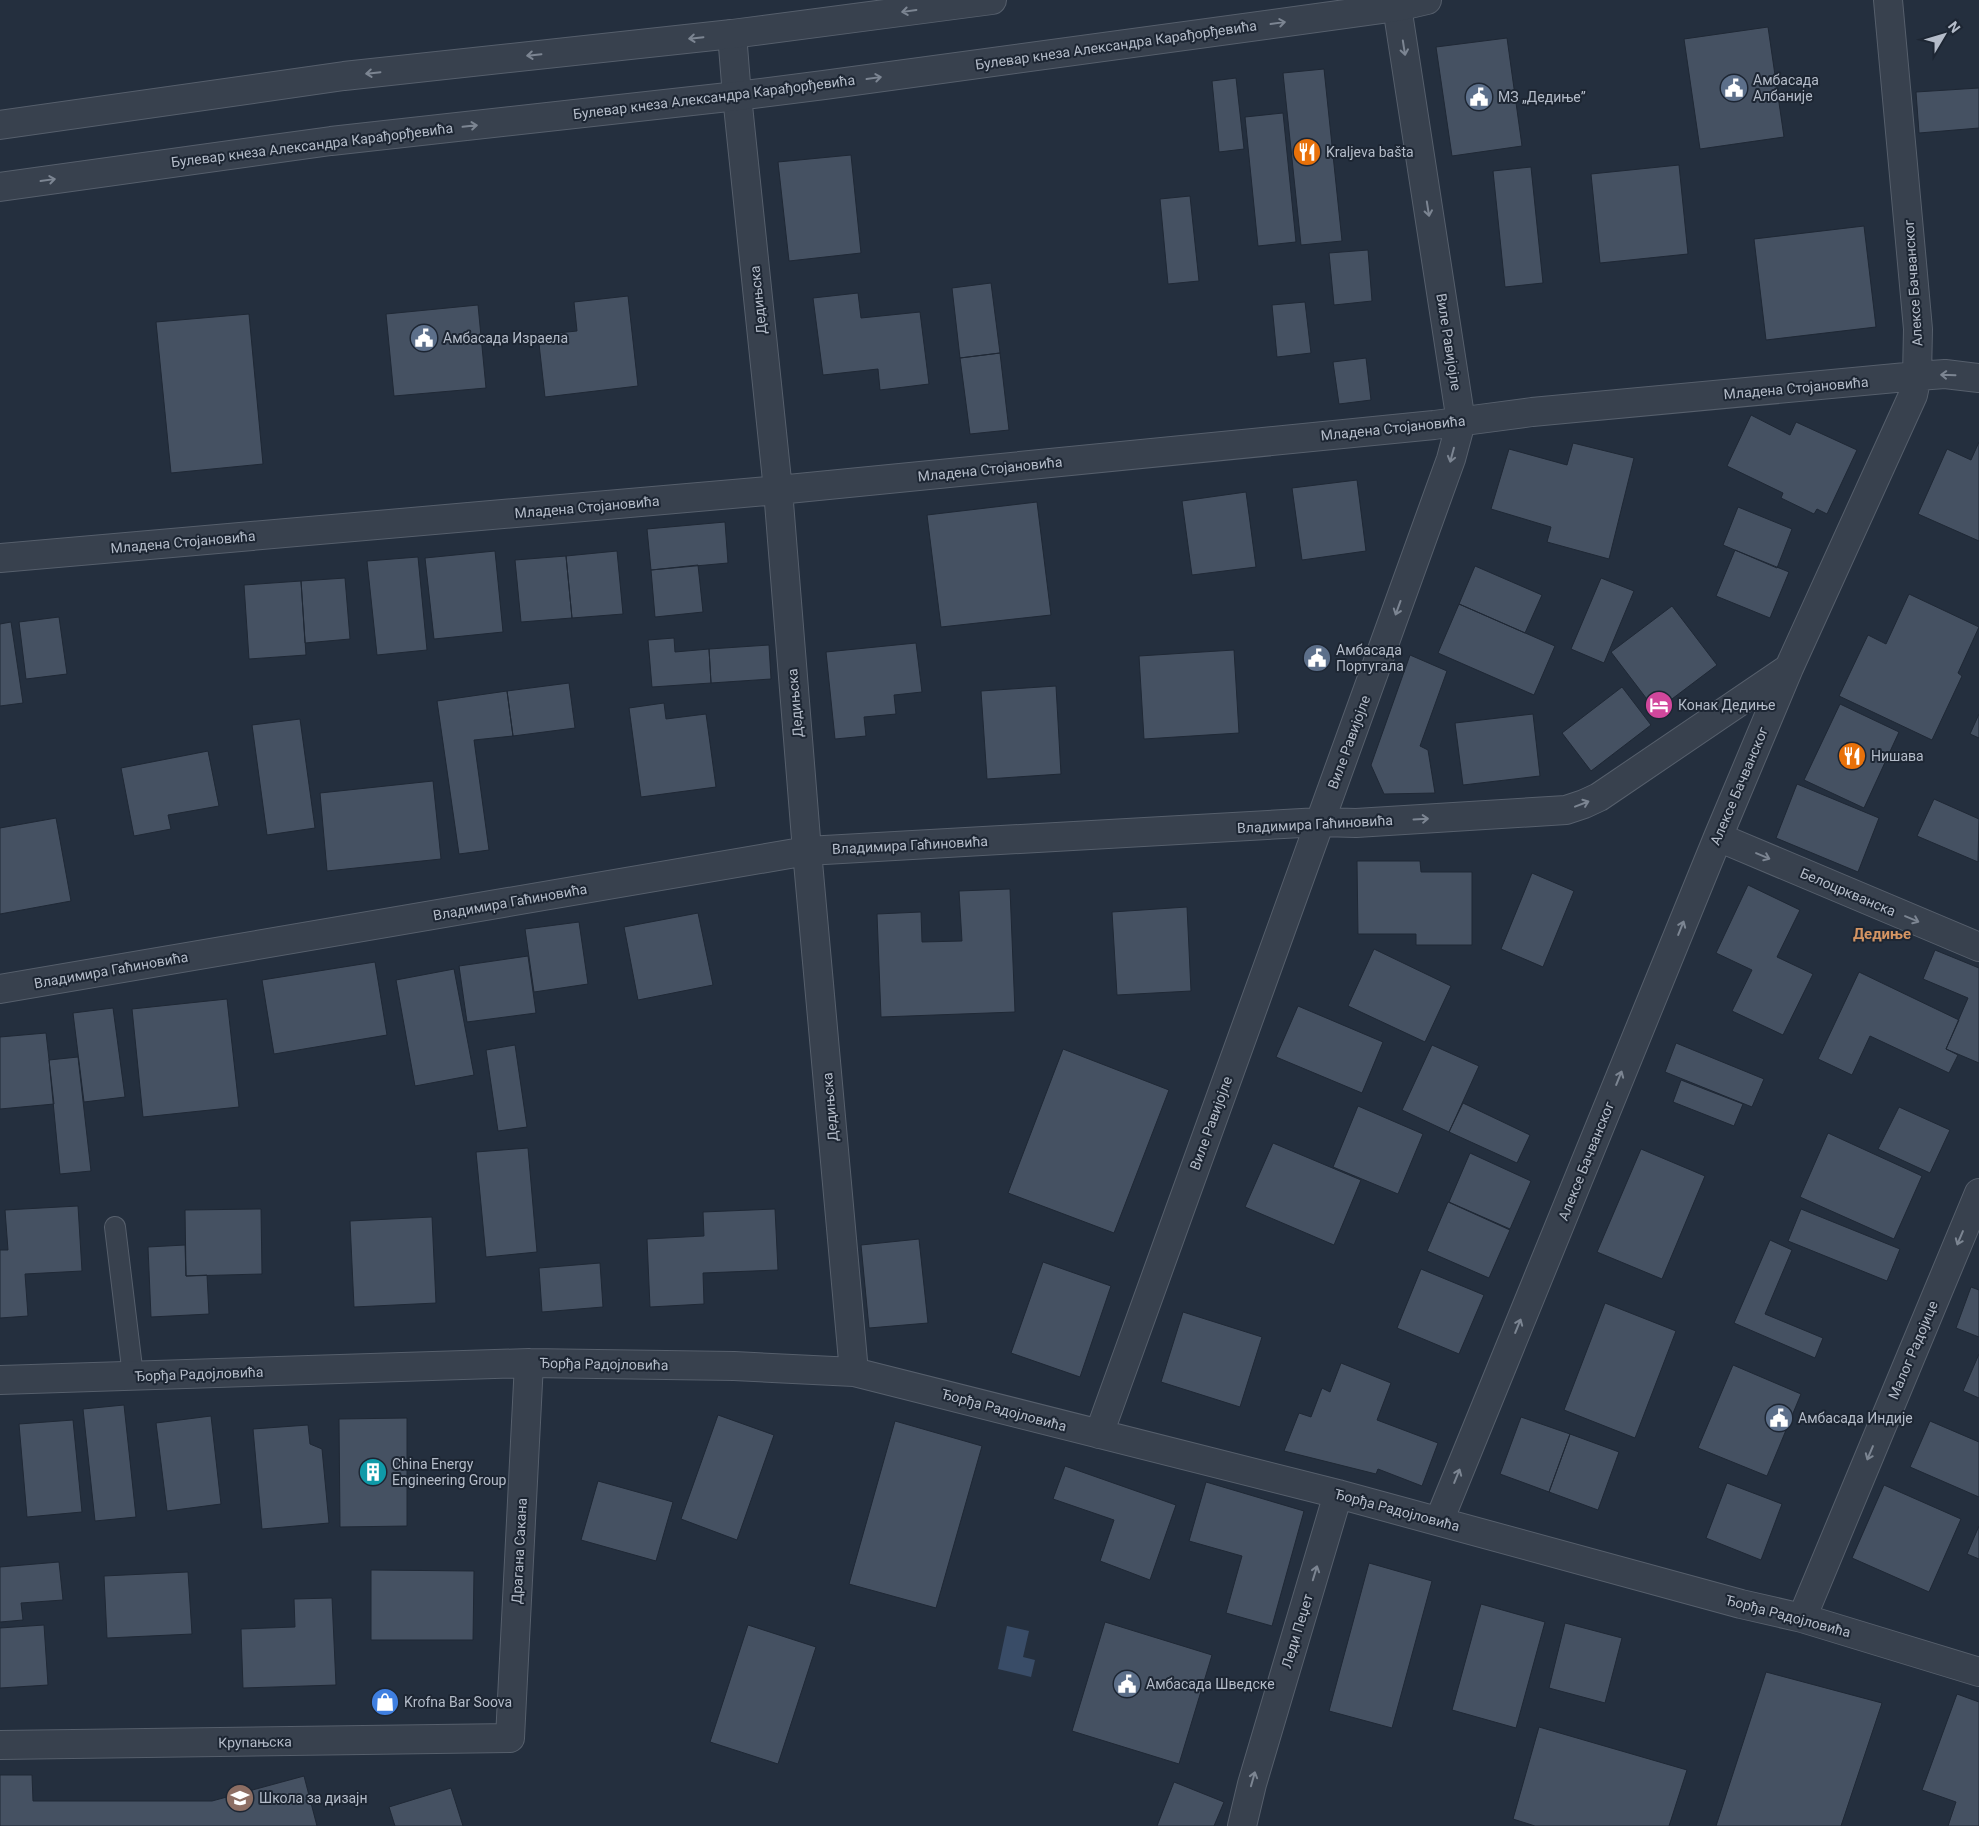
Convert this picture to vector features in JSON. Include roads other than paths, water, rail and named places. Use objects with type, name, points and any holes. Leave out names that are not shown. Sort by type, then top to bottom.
[{"type":"street","points":[[0,125],[344,76],[732,34],[992,0]]},
{"type":"street","name":"Булевар кнеза Александра Карађорђевића","points":[[0,187],[331,141],[737,96],[1427,0]]},
{"type":"street","name":"Алексе Бачванског","points":[[1439,1521],[1718,837],[1789,668],[1912,395],[1917,376],[1918,329],[1888,0]]},
{"type":"street","name":"Виле Равијојле","points":[[1099,1434],[1452,459],[1461,422],[1397,3]]},
{"type":"street","name":"Дедињска","points":[[732,34],[778,490],[854,1372]]},
{"type":"street","name":"Младена Стојановића","points":[[0,558],[778,490],[1461,422],[1532,412],[1917,376],[1945,374],[1979,378]]},
{"type":"street","name":"Владимира Гаћиновића","points":[[0,989],[808,851],[1320,822],[1356,823],[1566,810],[1584,804],[1632,774],[1789,668]]},
{"type":"street","name":"Белоцркванска","points":[[1718,837],[1979,947]]},
{"type":"street","name":"Малог Радојице","points":[[1802,1618],[1979,1193]]},
{"type":"street","name":"Ђорђа Радојловића","points":[[0,1380],[528,1363],[734,1366],[854,1372],[1338,1494],[1731,1601],[1802,1618],[1979,1672]]},
{"type":"street","name":"Драгана Сакана","points":[[510,1738],[528,1363]]},
{"type":"street","name":"Леди Пеџет","points":[[1242,1826],[1252,1784],[1338,1494]]},
{"type":"street","name":"Крупањска","points":[[0,1745],[510,1738]]},
{"type":"lane","points":[[115,1227],[132,1376]]},
{"type":"water","points":[[1007,1626],[1029,1631],[1023,1657],[1035,1660],[1031,1677],[998,1669]]},
{"type":"place","name":"Амбасада Албаније","points":[[1734,88]]},
{"type":"place","name":"МЗ „Дедиње”","points":[[1479,97]]},
{"type":"place","name":"Kraljeva bašta","points":[[1307,152]]},
{"type":"place","name":"Амбасада Израела","points":[[424,338]]},
{"type":"place","name":"Амбасада Португала","points":[[1317,658]]},
{"type":"place","name":"Конак Дедиње","points":[[1659,705]]},
{"type":"place","name":"Нишава","points":[[1852,756]]},
{"type":"place","name":"Амбасада Индије","points":[[1779,1418]]},
{"type":"place","name":"China Energy Engineering Group","points":[[373,1472]]},
{"type":"place","name":"Амбасада Шведске","points":[[1127,1684]]},
{"type":"place","name":"Krofna Bar Soova","points":[[385,1702]]},
{"type":"place","name":"Школа за дизајн","points":[[240,1798]]},
{"type":"district","name":"Дедиње","points":[[1882,934]]}]
